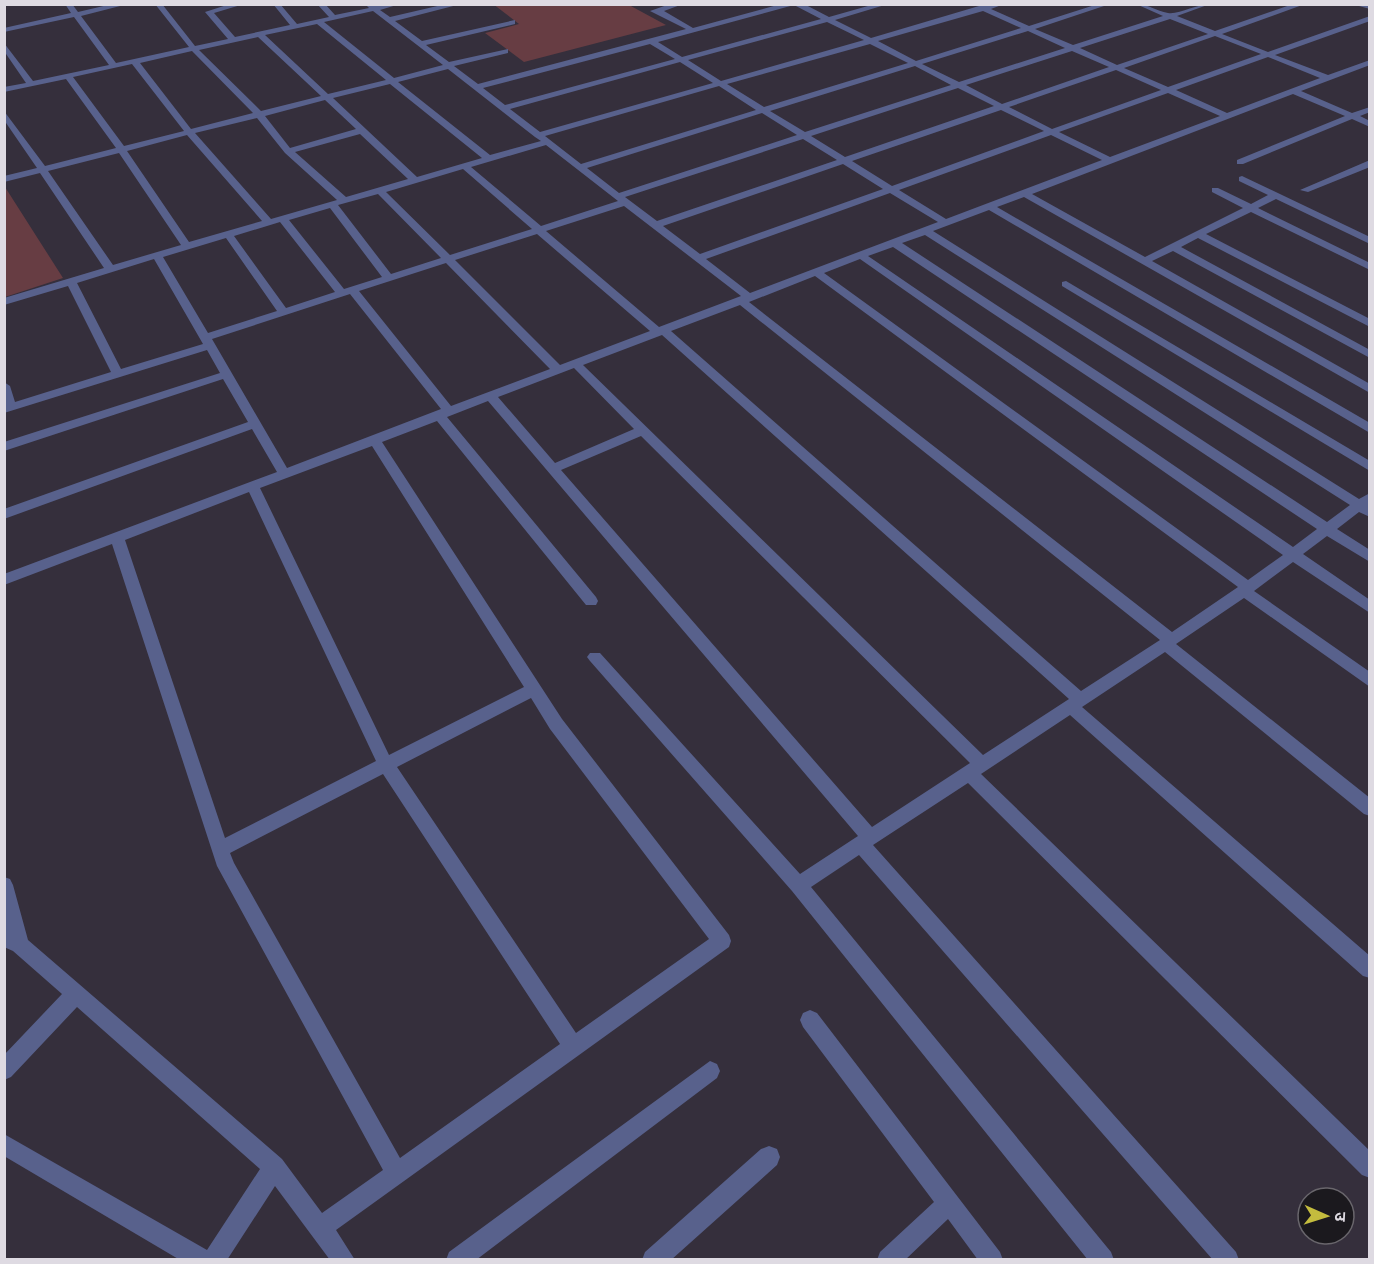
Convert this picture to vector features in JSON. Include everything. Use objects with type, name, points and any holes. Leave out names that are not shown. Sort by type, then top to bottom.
[{"type":"street","points":[[68,4],[114,66]]},
{"type":"street","points":[[4,30],[125,4]]},
{"type":"street","points":[[158,4],[194,49],[259,114],[288,151],[338,202],[388,278]]},
{"type":"street","points":[[233,40],[209,13],[241,4]]},
{"type":"street","points":[[276,4],[296,26]]},
{"type":"street","points":[[320,4],[334,18]]},
{"type":"street","points":[[4,90],[334,18],[370,7],[397,4]]},
{"type":"street","points":[[389,20],[458,4]]},
{"type":"street","points":[[648,12],[680,4]]},
{"type":"street","points":[[477,87],[791,4]]},
{"type":"street","points":[[797,4],[1110,162]]},
{"type":"street","points":[[504,108],[885,4]]},
{"type":"street","points":[[974,4],[1227,116]]},
{"type":"street","points":[[538,135],[1001,4]]},
{"type":"street","points":[[580,167],[1107,4]]},
{"type":"street","points":[[1139,4],[1328,78]]},
{"type":"street","points":[[4,386],[7,408],[118,375],[284,312],[540,229],[804,136],[1207,4]]},
{"type":"street","points":[[655,225],[1302,4]]},
{"type":"street","points":[[1362,4],[1370,7]]},
{"type":"street","points":[[370,7],[698,258],[745,299],[1370,809]]},
{"type":"street","points":[[658,10],[692,30]]},
{"type":"street","points":[[698,258],[1370,18]]},
{"type":"street","points":[[318,21],[489,159]]},
{"type":"street","points":[[421,44],[512,22]]},
{"type":"street","points":[[259,34],[329,97],[415,180]]},
{"type":"street","points":[[651,41],[946,224]]},
{"type":"street","points":[[4,45],[31,84]]},
{"type":"street","points":[[5,179],[505,51]]},
{"type":"street","points":[[135,62],[189,132],[268,222]]},
{"type":"street","points":[[4,580],[1370,62]]},
{"type":"street","points":[[68,76],[121,148],[187,246]]},
{"type":"street","points":[[1293,91],[1370,124]]},
{"type":"street","points":[[1240,162],[1370,109]]},
{"type":"street","points":[[4,112],[110,269]]},
{"type":"street","points":[[288,151],[364,130]]},
{"type":"street","points":[[4,302],[268,222],[547,142]]},
{"type":"street","points":[[1305,190],[1370,162]]},
{"type":"street","points":[[465,166],[660,331],[1370,969]]},
{"type":"street","points":[[1242,179],[1370,241]]},
{"type":"street","points":[[1215,190],[1370,267]]},
{"type":"street","points":[[380,191],[558,370]]},
{"type":"street","points":[[1026,194],[1370,389]]},
{"type":"street","points":[[1145,261],[1276,195]]},
{"type":"street","points":[[990,207],[1370,429]]},
{"type":"street","points":[[282,218],[347,292],[591,601]]},
{"type":"street","points":[[798,885],[1168,642],[1366,504],[926,231]]},
{"type":"street","points":[[228,234],[284,312]]},
{"type":"street","points":[[1198,234],[1370,324]]},
{"type":"street","points":[[894,243],[1370,557]]},
{"type":"street","points":[[1173,247],[1370,355]]},
{"type":"street","points":[[157,255],[285,475]]},
{"type":"street","points":[[860,255],[1370,608]]},
{"type":"street","points":[[816,272],[1370,681]]},
{"type":"street","points":[[71,282],[118,375]]},
{"type":"street","points":[[1066,284],[1370,467]]},
{"type":"street","points":[[576,364],[1370,1167]]},
{"type":"street","points":[[4,447],[228,374]]},
{"type":"street","points":[[490,396],[866,841],[1228,1260]]},
{"type":"street","points":[[4,514],[256,423]]},
{"type":"street","points":[[552,469],[643,430]]},
{"type":"street","points":[[320,1228],[722,940],[556,724],[375,441]]},
{"type":"street","points":[[253,487],[385,763],[574,1047]]},
{"type":"street","points":[[117,538],[226,866],[397,1173]]},
{"type":"street","points":[[595,657],[798,885],[1103,1260]]},
{"type":"street","points":[[220,849],[534,689]]},
{"type":"street","points":[[4,885],[12,941],[274,1167],[344,1260]]},
{"type":"street","points":[[4,1070],[76,994]]},
{"type":"street","points":[[810,1020],[992,1260]]},
{"type":"street","points":[[457,1260],[710,1071]]},
{"type":"street","points":[[4,1144],[203,1260]]},
{"type":"street","points":[[653,1260],[769,1158]]},
{"type":"street","points":[[214,1260],[274,1167]]},
{"type":"street","points":[[888,1260],[949,1203]]},
{"type":"shaded area","points":[[493,4],[629,5],[666,25],[524,62],[485,33],[519,24]]},
{"type":"shaded area","points":[[5,187],[63,278],[4,297]]}]
